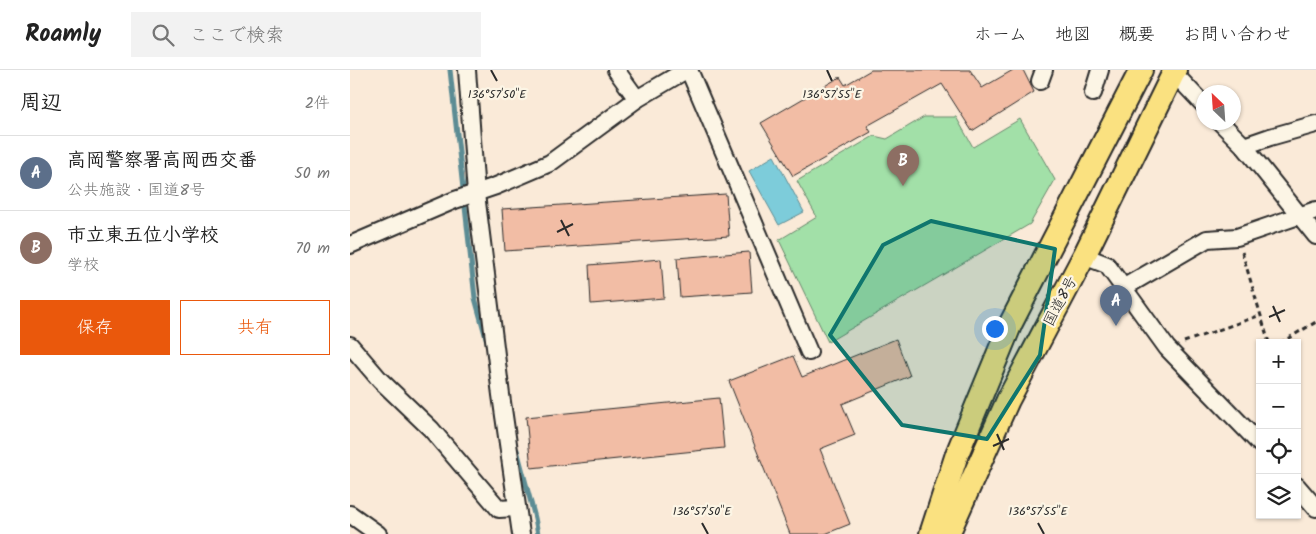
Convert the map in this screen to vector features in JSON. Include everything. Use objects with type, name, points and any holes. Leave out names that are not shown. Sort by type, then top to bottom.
[{"type":"highway","points":[[931,534],[956,454],[1011,323],[1141,70]]},
{"type":"highway","name":"国道8号","points":[[948,534],[1008,400],[1084,256],[1173,71]]},
{"type":"street","points":[[467,70],[476,194],[500,395],[521,534]]},
{"type":"street","points":[[616,70],[637,99]]},
{"type":"street","points":[[350,245],[455,200],[476,194],[550,163],[637,99],[687,70],[809,352]]},
{"type":"street","points":[[1093,92],[1100,70]]},
{"type":"street","points":[[1173,71],[1196,96]]},
{"type":"street","points":[[1244,146],[1316,124]]},
{"type":"street","points":[[1228,130],[1244,146],[1316,236]]},
{"type":"street","points":[[1123,288],[1207,238],[1237,237],[1316,210]]},
{"type":"street","points":[[1084,256],[1107,264],[1167,348],[1256,440]]},
{"type":"street","points":[[350,345],[380,380],[432,429],[499,509],[517,508]]},
{"type":"street","points":[[1301,490],[1314,501]]},
{"type":"street","points":[[350,514],[378,534]]},
{"type":"path","points":[[1237,237],[1268,339]]},
{"type":"path","points":[[1167,348],[1260,315]]},
{"type":"path","points":[[1287,339],[1316,322]]},
{"type":"highlighted area","points":[[931,221],[1055,249],[1040,355],[987,439],[902,425],[830,335],[883,245]]},
{"type":"green space","points":[[924,117],[956,117],[973,147],[1020,119],[1055,180],[1030,224],[828,342],[779,240],[817,217],[797,181],[874,136],[887,139]]},
{"type":"water","points":[[774,156],[804,212],[779,225],[749,171]]},
{"type":"building","points":[[871,70],[970,70],[982,88],[1013,70],[1023,70],[1034,92],[972,131],[942,84],[867,126],[871,132],[793,176],[761,123],[840,77],[845,85]]},
{"type":"building","points":[[726,194],[729,236],[505,251],[502,209]]},
{"type":"building","points":[[749,252],[752,292],[680,297],[677,258]]},
{"type":"building","points":[[661,259],[664,298],[591,304],[589,265]]},
{"type":"building","points":[[896,339],[910,376],[842,404],[855,435],[820,449],[850,524],[825,534],[790,534],[729,381],[793,356],[802,377]]},
{"type":"building","points":[[719,398],[724,448],[531,468],[526,417]]},
{"type":"waterway","points":[[450,70],[475,298],[488,345]]},
{"type":"waterway","points":[[517,450],[538,534]]},
{"type":"place","name":"市立東五位小学校","points":[[903,186]]},
{"type":"place","name":"高岡警察署高岡西交番","points":[[1116,326]]}]
